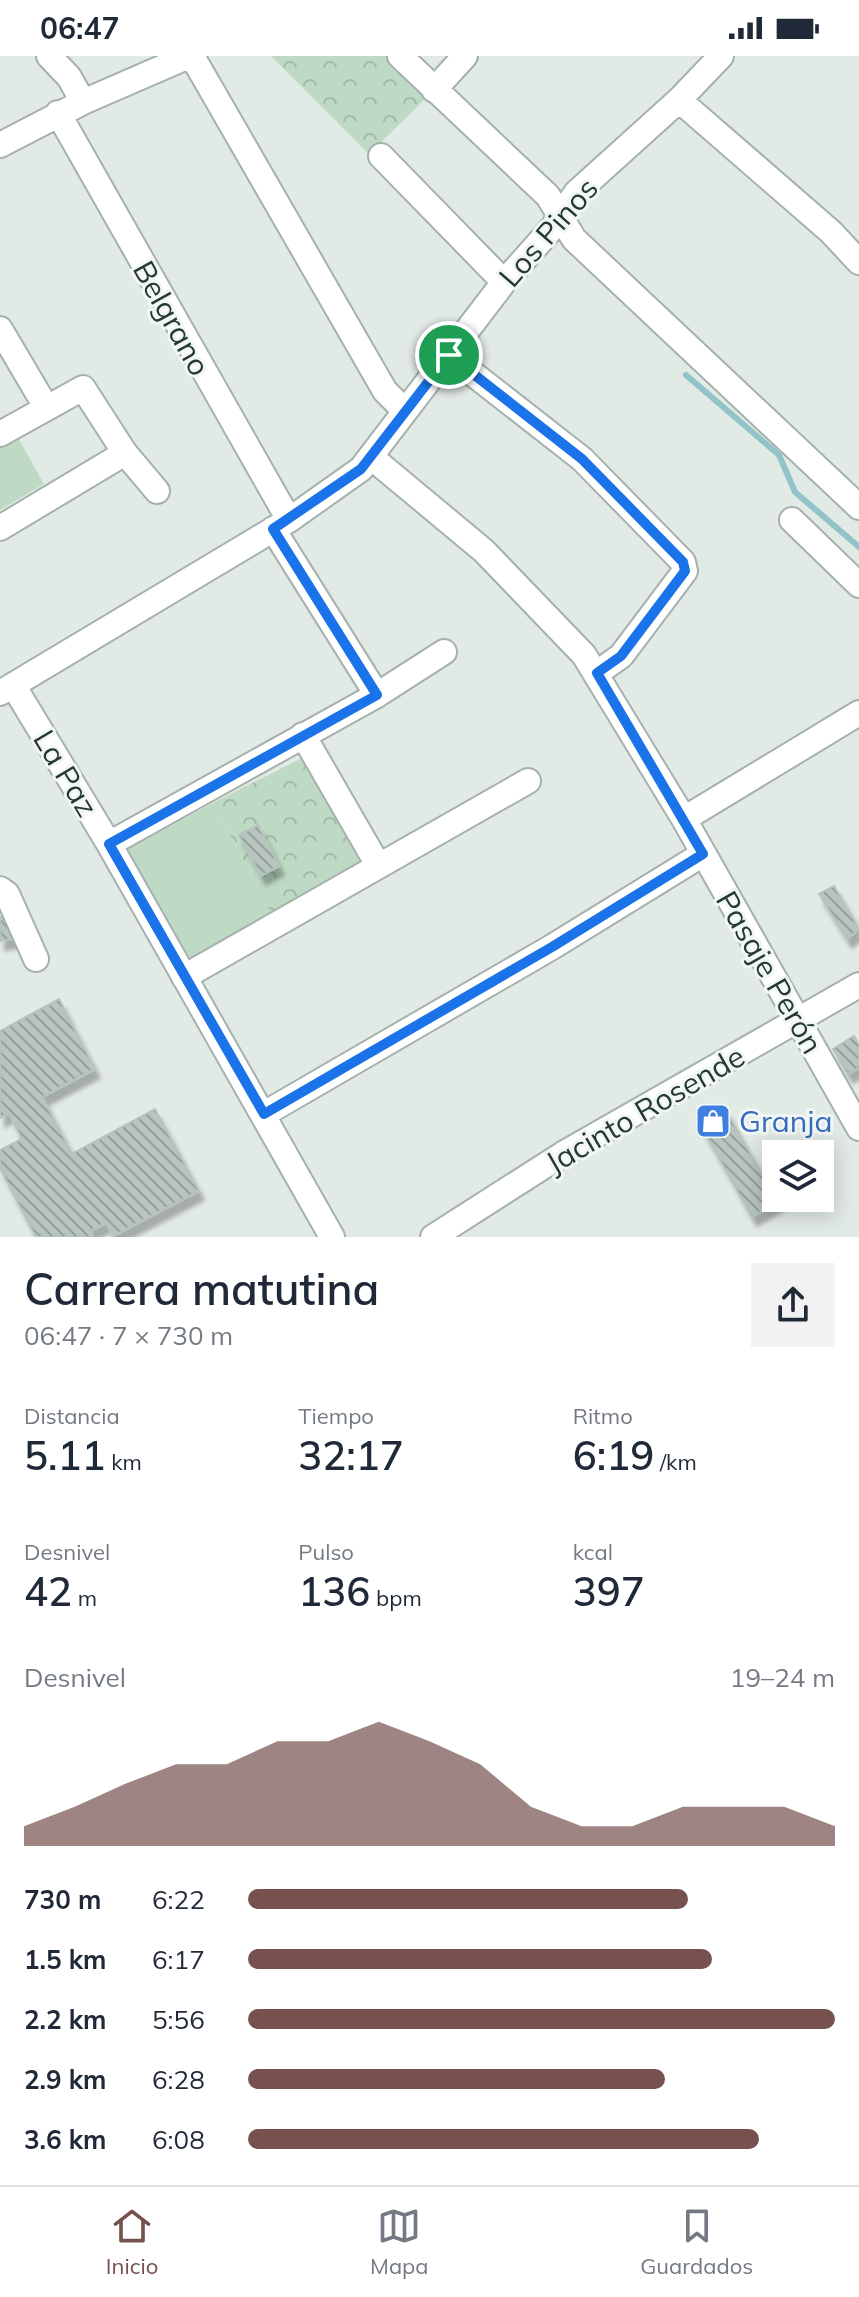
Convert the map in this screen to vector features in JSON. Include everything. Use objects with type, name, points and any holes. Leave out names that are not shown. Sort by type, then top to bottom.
[{"type":"street","points":[[49,56],[69,77],[83,102]]},
{"type":"street","points":[[0,145],[58,113],[190,56],[385,391],[404,410]]},
{"type":"street","points":[[400,56],[548,196],[574,239],[859,507]]},
{"type":"street","points":[[434,90],[465,56]]},
{"type":"street","name":"Los Pinos","points":[[6,689],[281,525],[349,480],[371,457],[404,410],[576,193],[679,100],[721,56]]},
{"type":"street","points":[[679,100],[831,232],[859,262]]},
{"type":"street","name":"Belgrano","points":[[58,113],[281,525],[377,695]]},
{"type":"street","points":[[381,156],[504,282]]},
{"type":"street","points":[[0,329],[46,407]]},
{"type":"street","points":[[449,355],[582,459],[683,562],[685,571],[629,645],[597,673]]},
{"type":"street","points":[[0,434],[83,388],[125,453],[157,491]]},
{"type":"street","points":[[0,528],[125,453]]},
{"type":"street","name":"Pasaje Perón","points":[[371,457],[484,551],[572,641],[597,673],[684,819],[859,1128]]},
{"type":"street","points":[[792,520],[859,585]]},
{"type":"street","points":[[109,844],[377,695],[444,652]]},
{"type":"street","name":"La Paz","points":[[6,689],[109,844],[332,1237]]},
{"type":"street","points":[[684,819],[859,713]]},
{"type":"street","points":[[303,735],[378,865]]},
{"type":"street","points":[[184,977],[528,781]]},
{"type":"street","points":[[264,1114],[552,947],[703,854]]},
{"type":"street","points":[[0,889],[7,894],[36,959]]},
{"type":"street","name":"Jacinto Rosende","points":[[433,1237],[563,1154],[859,985]]},
{"type":"green space","points":[[271,56],[400,56],[434,90],[369,154]]},
{"type":"green space","points":[[16,434],[44,484],[0,510],[0,443]]},
{"type":"green space","points":[[306,756],[363,865],[274,919],[213,803]]},
{"type":"green space","points":[[213,803],[274,919],[185,966],[124,851]]},
{"type":"building","points":[[258,825],[279,866],[261,876],[239,835]]},
{"type":"building","points":[[834,886],[859,929],[847,939],[819,894]]},
{"type":"building","points":[[9,916],[13,939],[0,941],[0,917]]},
{"type":"building","points":[[59,999],[95,1069],[42,1097],[72,1154],[155,1109],[199,1191],[113,1236],[106,1223],[90,1231],[93,1237],[36,1237],[0,1168],[0,1150],[22,1139],[9,1113],[0,1118],[0,1031]]},
{"type":"building","points":[[854,1036],[859,1045],[859,1068],[848,1074],[833,1049]]},
{"type":"building","points":[[725,1109],[762,1174],[762,1211],[752,1217],[700,1124]]},
{"type":"waterway","points":[[686,375],[779,455],[795,492],[859,547]]},
{"type":"place","name":"Granja","points":[[713,1121]]},
{"type":"route","points":[[449,355],[582,459],[683,562],[685,571],[621,656],[597,673],[703,854],[552,947],[264,1114],[109,844],[377,695],[273,529],[361,469],[449,355]]}]
